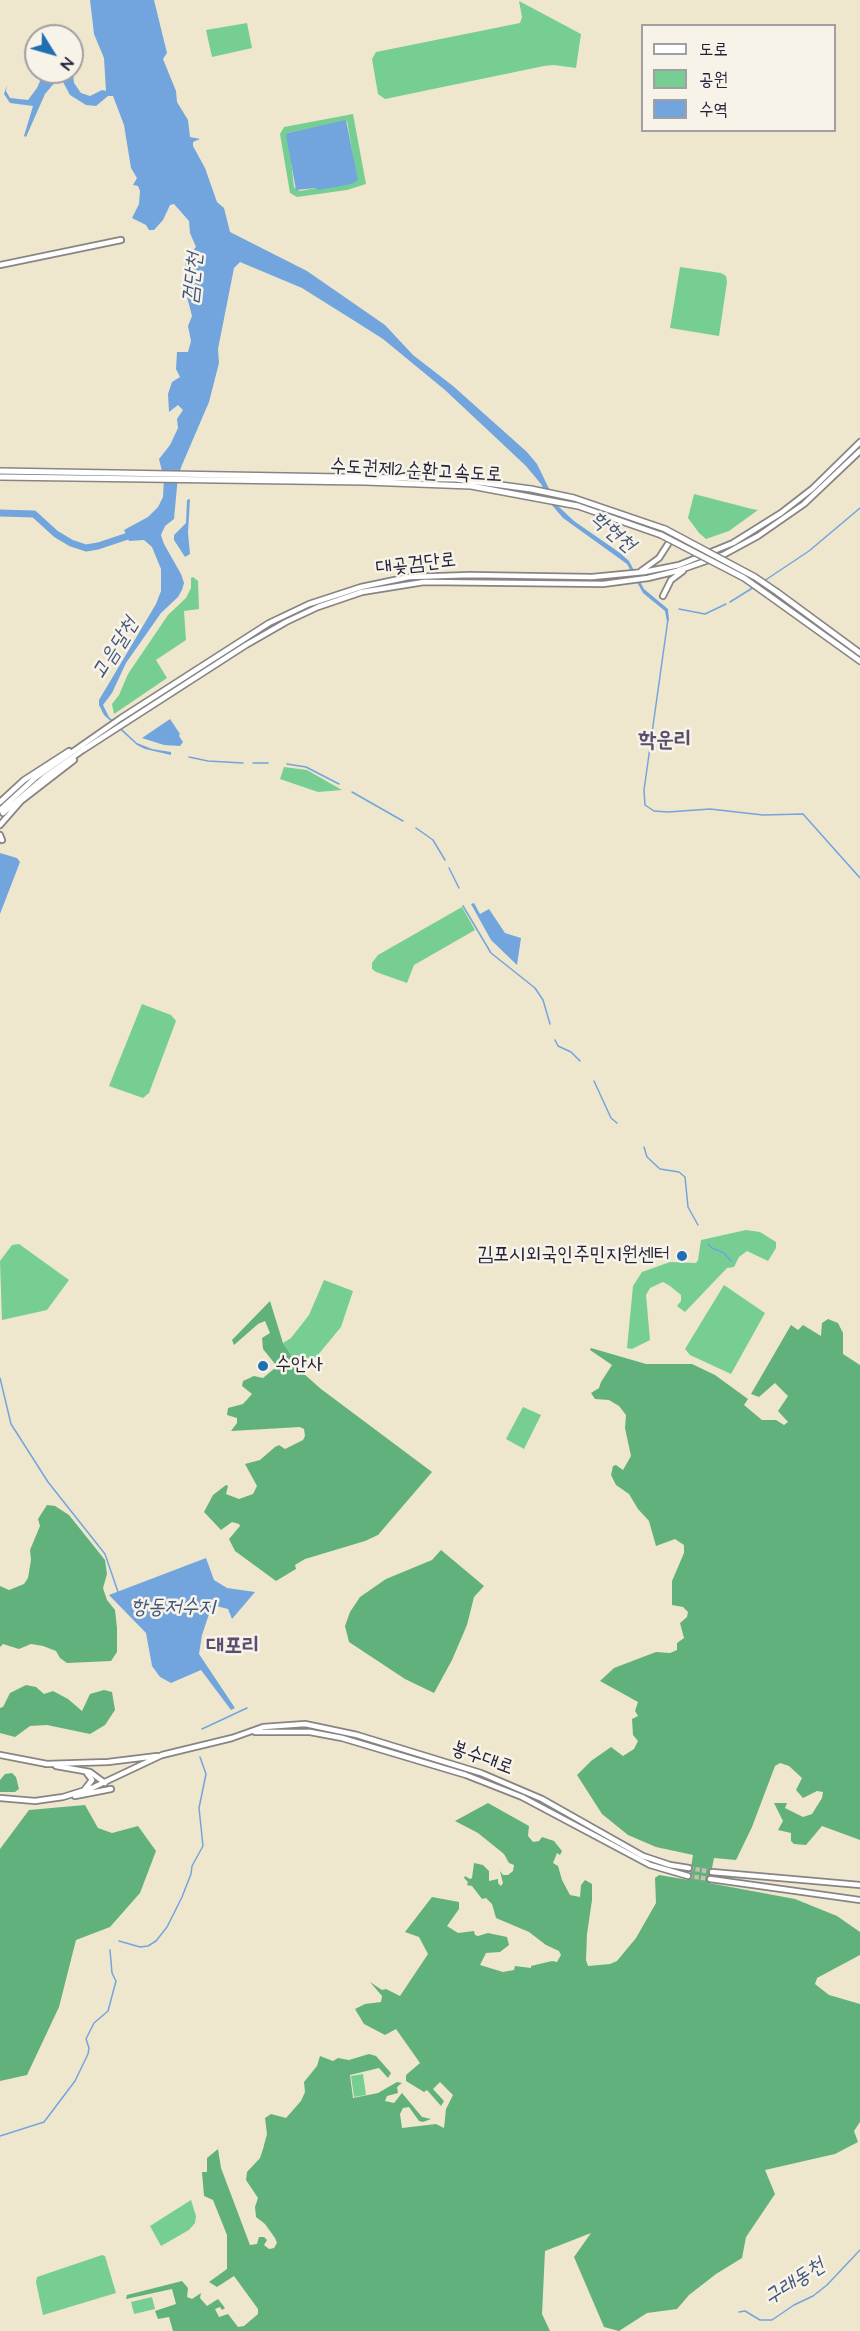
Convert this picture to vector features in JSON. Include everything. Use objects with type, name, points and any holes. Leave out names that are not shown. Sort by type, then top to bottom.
[{"type":"highway","name":"수도권제2순환고속도로","points":[[0,471],[194,477],[434,478],[573,498],[665,529],[745,572],[777,592],[860,653]]},
{"type":"highway","name":"수도권제2순환고속도로","points":[[0,477],[146,476]]},
{"type":"highway","name":"수도권제2순환고속도로","points":[[531,492],[661,535],[744,578],[860,661]]},
{"type":"main road","points":[[0,265],[121,240]]},
{"type":"main road","name":"대곶검단로","points":[[85,746],[107,727],[269,623],[309,604],[392,580],[436,575],[573,577],[627,574],[667,568],[688,562],[757,530],[812,489],[860,442]]},
{"type":"main road","name":"대곶검단로","points":[[2,812],[35,778],[85,746],[127,723],[271,630],[318,607],[362,592],[435,581],[590,585],[632,581],[687,568],[732,551],[776,525],[811,498],[860,451]]},
{"type":"main road","points":[[642,571],[659,558],[668,544]]},
{"type":"main road","points":[[663,596],[673,578],[687,568]]},
{"type":"main road","points":[[0,802],[24,780],[58,756],[85,746]]},
{"type":"main road","points":[[0,825],[21,801],[64,769],[85,746]]},
{"type":"main road","name":"봉수대로","points":[[0,1798],[36,1802],[63,1797],[106,1782],[162,1755],[252,1732],[263,1727],[305,1724],[323,1726],[448,1762],[514,1786],[542,1799],[643,1856],[670,1865],[689,1868]]},
{"type":"main road","name":"봉수대로","points":[[252,1732],[310,1732],[333,1736],[466,1775],[522,1797],[650,1865],[688,1876]]},
{"type":"main road","points":[[0,1755],[82,1769],[106,1782]]},
{"type":"main road","points":[[46,1764],[108,1762],[162,1755]]},
{"type":"main road","points":[[67,1763],[90,1770],[106,1782]]},
{"type":"main road","points":[[81,1792],[88,1788],[92,1780],[90,1774],[82,1769]]},
{"type":"main road","points":[[63,1797],[83,1796],[111,1789]]},
{"type":"main road","points":[[712,1872],[860,1885]]},
{"type":"main road","points":[[710,1879],[860,1900]]},
{"type":"green space","points":[[519,1],[581,34],[576,68],[544,66],[385,99],[378,94],[372,59],[376,52],[520,23],[522,17]]},
{"type":"green space","points":[[247,23],[252,48],[212,57],[206,30]]},
{"type":"green space","points":[[353,114],[366,184],[347,190],[297,197],[290,193],[280,134],[284,127]],"holes":[[[347,121],[357,180],[320,189],[300,191],[294,187],[288,133]]]},
{"type":"green space","points":[[680,267],[721,273],[726,276],[719,336],[670,328]]},
{"type":"green space","points":[[694,494],[758,510],[729,531],[706,539],[688,518]]},
{"type":"green space","points":[[193,577],[198,581],[199,609],[184,611],[186,640],[156,660],[167,678],[114,714],[112,704],[119,695],[128,674],[168,615],[186,598]]},
{"type":"green space","points":[[284,767],[307,770],[342,790],[318,792],[280,779]]},
{"type":"green space","points":[[462,907],[475,930],[414,965],[407,983],[372,969],[372,963],[378,955]]},
{"type":"green space","points":[[142,1004],[171,1015],[176,1021],[149,1093],[143,1098],[109,1086]]},
{"type":"green space","points":[[746,1230],[760,1232],[776,1242],[776,1248],[768,1261],[747,1251],[739,1257],[734,1267],[727,1268],[685,1312],[677,1306],[681,1301],[681,1295],[670,1286],[663,1282],[650,1288],[646,1295],[650,1340],[632,1349],[627,1348],[633,1286],[642,1272],[670,1262],[696,1263],[701,1240]]},
{"type":"green space","points":[[19,1244],[69,1280],[47,1310],[2,1320],[0,1261],[12,1245]]},
{"type":"green space","points":[[324,1280],[353,1291],[341,1327],[303,1373],[283,1343],[291,1338],[309,1315]]},
{"type":"green space","points":[[724,1285],[765,1313],[731,1374],[690,1355],[685,1349]]},
{"type":"green space","points":[[270,1301],[283,1343],[303,1373],[432,1472],[378,1535],[305,1559],[295,1565],[296,1569],[276,1581],[235,1551],[229,1539],[240,1526],[239,1524],[232,1522],[221,1530],[204,1512],[213,1495],[226,1485],[228,1486],[226,1494],[239,1499],[253,1494],[257,1486],[245,1464],[260,1460],[279,1445],[285,1449],[303,1440],[305,1436],[304,1429],[300,1427],[231,1431],[237,1423],[237,1418],[227,1415],[228,1408],[243,1404],[252,1394],[242,1386],[243,1381],[254,1376],[263,1378],[275,1368],[275,1364],[263,1349],[262,1338],[270,1333],[265,1321],[258,1324],[234,1345],[232,1340]]},
{"type":"green space","points":[[828,1319],[838,1323],[843,1333],[843,1354],[860,1365],[860,1840],[822,1826],[806,1845],[794,1844],[791,1841],[791,1833],[778,1830],[783,1821],[774,1803],[787,1803],[785,1808],[803,1817],[812,1814],[823,1792],[817,1791],[803,1798],[796,1790],[802,1778],[789,1766],[780,1763],[775,1766],[752,1827],[736,1860],[714,1858],[709,1883],[795,1899],[837,1916],[860,1932],[860,1955],[817,1978],[815,1984],[829,1995],[860,2004],[860,2122],[854,2131],[858,2142],[835,2154],[765,2170],[775,2194],[746,2237],[742,2258],[689,2295],[677,2309],[647,2313],[619,2331],[604,2327],[574,2257],[591,2233],[545,2251],[542,2314],[550,2331],[173,2331],[169,2317],[158,2319],[155,2311],[176,2304],[172,2289],[126,2299],[127,2295],[182,2281],[188,2288],[187,2297],[192,2299],[201,2293],[200,2298],[207,2306],[218,2299],[225,2308],[215,2309],[219,2317],[228,2314],[238,2327],[244,2326],[258,2314],[258,2309],[234,2276],[217,2287],[209,2282],[227,2269],[227,2235],[213,2200],[204,2196],[202,2172],[207,2172],[207,2158],[218,2149],[221,2168],[250,2245],[257,2244],[259,2237],[264,2237],[267,2240],[264,2245],[269,2249],[274,2248],[277,2243],[275,2238],[265,2224],[256,2217],[255,2207],[258,2198],[246,2180],[247,2172],[260,2158],[263,2149],[267,2134],[265,2118],[271,2114],[286,2118],[301,2101],[305,2092],[304,2082],[317,2066],[320,2056],[333,2061],[338,2058],[349,2060],[369,2054],[376,2056],[391,2073],[388,2078],[379,2068],[350,2075],[353,2098],[378,2093],[397,2082],[402,2083],[397,2087],[398,2093],[387,2096],[385,2101],[394,2103],[402,2093],[422,2117],[431,2119],[419,2121],[409,2107],[403,2108],[400,2114],[402,2128],[436,2124],[444,2128],[446,2109],[453,2095],[440,2082],[433,2089],[444,2101],[441,2106],[427,2090],[424,2092],[406,2081],[406,2075],[420,2063],[396,2029],[385,2035],[364,2024],[355,2009],[365,2004],[381,2002],[382,1996],[370,1982],[382,1990],[386,1989],[400,1996],[428,1954],[419,1937],[405,1932],[432,1897],[459,1902],[459,1909],[447,1926],[458,1933],[474,1931],[478,1936],[488,1933],[507,1937],[509,1945],[500,1952],[486,1953],[480,1965],[503,1972],[514,1970],[515,1966],[531,1968],[531,1966],[552,1961],[557,1962],[561,1955],[559,1951],[546,1945],[529,1932],[496,1918],[492,1904],[486,1898],[482,1899],[472,1886],[467,1885],[468,1882],[464,1878],[465,1876],[472,1878],[474,1863],[483,1865],[489,1871],[489,1881],[498,1879],[501,1886],[503,1883],[500,1871],[503,1875],[508,1875],[513,1871],[514,1865],[509,1863],[504,1854],[478,1833],[455,1821],[488,1803],[529,1826],[528,1836],[533,1842],[539,1841],[542,1837],[554,1841],[562,1851],[560,1855],[557,1853],[553,1863],[558,1866],[570,1895],[580,1897],[581,1885],[585,1880],[592,1884],[587,1934],[586,1960],[588,1966],[617,1961],[636,1938],[656,1903],[655,1878],[659,1875],[689,1880],[693,1855],[656,1847],[628,1835],[602,1814],[577,1775],[591,1761],[611,1747],[623,1756],[634,1749],[638,1741],[633,1735],[632,1719],[638,1716],[635,1711],[638,1702],[600,1681],[614,1668],[656,1652],[670,1653],[677,1650],[677,1643],[684,1638],[680,1623],[687,1617],[688,1612],[683,1607],[672,1605],[672,1581],[684,1553],[684,1545],[675,1539],[656,1546],[649,1521],[629,1494],[616,1485],[611,1475],[613,1466],[616,1465],[623,1470],[631,1456],[625,1428],[626,1415],[619,1406],[609,1400],[595,1399],[591,1393],[599,1388],[612,1365],[590,1350],[591,1348],[646,1364],[692,1364],[715,1375],[748,1399],[744,1405],[762,1420],[776,1420],[784,1425],[788,1422],[778,1411],[788,1396],[775,1383],[759,1397],[751,1394],[791,1325],[798,1330],[803,1325],[821,1336],[822,1323]]},
{"type":"green space","points":[[523,1407],[541,1415],[524,1449],[506,1439]]},
{"type":"green space","points":[[47,1505],[55,1506],[69,1515],[105,1560],[107,1574],[103,1588],[107,1600],[115,1610],[117,1628],[117,1652],[111,1661],[67,1663],[56,1651],[43,1646],[31,1644],[19,1649],[3,1644],[0,1647],[0,1586],[9,1590],[24,1584],[28,1578],[30,1550],[40,1526],[38,1519]]},
{"type":"green space","points":[[441,1550],[484,1586],[474,1597],[467,1625],[434,1693],[405,1679],[349,1642],[345,1626],[350,1612],[360,1597],[386,1579],[432,1560]]},
{"type":"green space","points":[[26,1685],[36,1687],[44,1694],[53,1691],[68,1699],[82,1711],[90,1694],[104,1690],[112,1692],[115,1710],[105,1725],[90,1734],[47,1725],[30,1726],[15,1737],[0,1733],[0,1708],[3,1707],[10,1693]]},
{"type":"green space","points":[[12,1773],[16,1777],[19,1789],[15,1792],[0,1792],[0,1780],[5,1774]]},
{"type":"green space","points":[[85,1805],[98,1828],[112,1833],[138,1826],[156,1851],[140,1893],[110,1927],[76,1940],[59,2007],[27,2075],[0,2081],[0,1849],[29,1810]]},
{"type":"green space","points":[[363,2074],[366,2095],[354,2097],[351,2076]]},
{"type":"green space","points":[[191,2200],[196,2216],[195,2223],[189,2230],[161,2246],[150,2226]]},
{"type":"green space","points":[[102,2255],[105,2256],[116,2293],[43,2315],[37,2277]]},
{"type":"green space","points":[[152,2297],[155,2309],[134,2314],[131,2302]]},
{"type":"water","name":"검단천","points":[[90,0],[154,0],[167,53],[163,59],[176,91],[177,102],[188,120],[190,137],[200,139],[193,142],[193,146],[205,168],[217,202],[224,208],[230,232],[307,271],[385,325],[413,355],[453,386],[527,452],[537,464],[557,505],[574,521],[629,561],[644,589],[668,609],[669,620],[667,622],[665,611],[643,593],[627,564],[563,518],[526,466],[445,390],[383,339],[302,288],[240,262],[234,268],[218,349],[219,363],[209,402],[178,476],[174,519],[165,526],[161,535],[181,574],[184,583],[182,590],[161,613],[126,663],[112,693],[103,705],[109,717],[137,743],[152,749],[171,752],[171,755],[137,745],[104,715],[99,700],[156,604],[161,591],[161,569],[152,547],[144,540],[129,541],[124,530],[148,517],[158,507],[163,497],[164,479],[159,459],[170,445],[178,428],[177,419],[183,410],[178,405],[169,412],[168,394],[172,382],[180,377],[176,369],[177,352],[188,352],[191,341],[188,326],[192,316],[187,297],[185,259],[196,247],[190,233],[189,221],[174,204],[170,205],[163,220],[154,230],[149,230],[146,225],[132,218],[139,204],[140,191],[138,186],[133,185],[137,178],[131,168],[124,125],[113,96],[108,96],[96,106],[86,105],[70,95],[64,84],[75,84],[81,93],[90,96],[102,90],[106,91],[104,58],[94,34]]},
{"type":"water","points":[[39,84],[53,84],[45,94],[26,137],[24,136],[33,106],[10,103],[4,94],[7,85],[6,91],[10,98],[28,100]]},
{"type":"water","points":[[346,120],[358,180],[352,184],[318,190],[316,188],[296,190],[286,135]]},
{"type":"water","points":[[190,499],[188,533],[190,554],[185,557],[174,540],[174,535],[186,523],[187,500]]},
{"type":"water","points":[[170,719],[183,742],[180,746],[164,745],[142,738]]},
{"type":"water","points":[[0,853],[17,858],[20,862],[0,914]]},
{"type":"water","points":[[474,903],[480,914],[489,909],[505,933],[521,938],[517,965],[491,940],[471,904]]},
{"type":"water","name":"항동저수지","points":[[206,1558],[214,1580],[227,1588],[255,1592],[232,1619],[228,1609],[212,1605],[202,1635],[199,1654],[235,1708],[231,1710],[201,1670],[171,1683],[160,1677],[152,1666],[146,1633],[109,1595]]},
{"type":"waterway","points":[[758,585],[809,551],[860,508]]},
{"type":"waterway","points":[[0,513],[34,514],[56,534],[71,543],[86,548],[134,534]]},
{"type":"waterway","points":[[730,602],[754,587]]},
{"type":"waterway","points":[[679,609],[705,614],[726,604]]},
{"type":"waterway","name":"학현천","points":[[668,619],[644,790],[645,805],[654,811],[668,812],[710,809],[763,815],[803,814],[860,878]]},
{"type":"waterway","name":"고음달천","points":[[189,757],[208,761],[243,763]]},
{"type":"waterway","name":"고음달천","points":[[253,763],[268,763]]},
{"type":"waterway","name":"고음달천","points":[[287,764],[306,767],[339,784]]},
{"type":"waterway","name":"고음달천","points":[[352,792],[403,821]]},
{"type":"waterway","name":"고음달천","points":[[416,828],[433,840],[445,860]]},
{"type":"waterway","name":"고음달천","points":[[449,868],[459,888]]},
{"type":"waterway","name":"고음달천","points":[[463,906],[491,953],[535,988],[543,1000],[550,1024]]},
{"type":"waterway","name":"고음달천","points":[[555,1040],[558,1046],[571,1052],[580,1061]]},
{"type":"waterway","name":"고음달천","points":[[594,1081],[611,1118],[617,1123]]},
{"type":"waterway","name":"고음달천","points":[[644,1147],[647,1157],[660,1169],[679,1172],[685,1177],[688,1207],[698,1225]]},
{"type":"waterway","name":"고음달천","points":[[708,1244],[724,1253],[731,1261]]},
{"type":"waterway","points":[[0,1378],[11,1424],[48,1482],[105,1554],[118,1592]]},
{"type":"waterway","points":[[202,1729],[247,1708]]},
{"type":"waterway","points":[[119,1941],[140,1947],[148,1946],[156,1941],[167,1927],[182,1897],[192,1866],[203,1846],[199,1808],[206,1774],[200,1757]]},
{"type":"waterway","points":[[0,2136],[44,2122],[75,2081],[88,2054],[86,2039],[94,2023],[108,2011],[116,1981],[112,1973],[110,1950]]},
{"type":"waterway","name":"구래동천","points":[[739,2312],[745,2311],[760,2320],[772,2320],[827,2285],[860,2250]]},
{"type":"tunnel","points":[[689,1868],[712,1872]]},
{"type":"tunnel","points":[[688,1876],[710,1879]]},
{"type":"place","name":"김포시외국인주민지원센터","points":[[682,1256]]},
{"type":"place","name":"수안사","points":[[263,1366]]},
{"type":"district","name":"학운리","points":[[665,741]]},
{"type":"district","name":"대포리","points":[[233,1647]]}]
